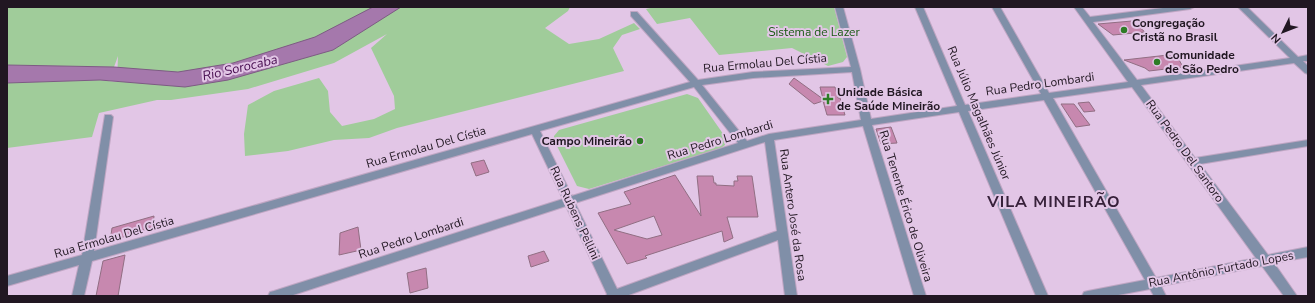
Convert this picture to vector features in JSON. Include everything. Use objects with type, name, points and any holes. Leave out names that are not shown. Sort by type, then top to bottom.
[{"type":"street","name":"Rua Tenente Érico de Oliveira","points":[[839,7],[856,69],[867,124],[920,296]]},
{"type":"street","name":"Rua Júlio Magalhães Júnior","points":[[919,7],[1042,296]]},
{"type":"street","points":[[996,7],[1160,296]]},
{"type":"street","name":"Rua Pedro Del Santoro","points":[[1078,7],[1291,296]]},
{"type":"street","points":[[1088,20],[1190,7]]},
{"type":"street","points":[[1242,7],[1308,71]]},
{"type":"street","points":[[634,14],[696,83],[745,145]]},
{"type":"street","name":"Rua Pedro Lombardi","points":[[274,296],[769,137],[867,124],[963,108],[1308,58]]},
{"type":"street","name":"Rua Ermolau Del Cístia","points":[[7,281],[696,83],[753,75],[856,69]]},
{"type":"street","points":[[78,296],[88,258],[108,117]]},
{"type":"street","name":"Rua Rubens Pellini","points":[[536,130],[613,296]]},
{"type":"street","name":"Rua Antero José da Rosa","points":[[769,137],[791,296]]},
{"type":"street","points":[[1193,162],[1308,143]]},
{"type":"street","points":[[613,296],[782,234]]},
{"type":"street","name":"Rua Antônio Furtado Lopes","points":[[1088,296],[1151,282],[1308,252]]},
{"type":"green space","points":[[7,7],[570,7],[568,11],[545,28],[569,44],[599,39],[634,23],[640,29],[622,35],[613,48],[624,71],[397,128],[369,138],[334,140],[288,151],[245,156],[244,134],[248,105],[274,91],[319,78],[328,91],[330,112],[342,126],[374,119],[395,109],[394,96],[371,48],[387,34],[334,63],[248,89],[171,100],[157,100],[99,113],[92,137],[7,148],[7,83],[100,80],[117,82],[118,56],[114,67],[7,65]]},
{"type":"green space","name":"Sistema de Lazer","points":[[655,7],[834,7],[847,57],[843,62],[828,66],[792,48],[719,55],[690,18],[657,24],[646,9]]},
{"type":"green space","name":"Campo Mineirão","points":[[687,94],[698,98],[726,138],[725,145],[721,148],[589,189],[577,186],[554,140],[554,136],[559,130]]},
{"type":"water","name":"Rio Sorocaba","points":[[373,7],[401,7],[333,50],[228,80],[185,87],[100,80],[7,83],[7,65],[114,67],[178,72],[233,63],[315,37]]},
{"type":"building","name":"Congregação Cristã no Brasil","points":[[1132,21],[1145,32],[1113,35],[1098,24]]},
{"type":"building","name":"Comunidade de São Pedro","points":[[1168,55],[1178,58],[1183,67],[1149,71],[1124,60]]},
{"type":"building","name":"Unidade Básica de Saúde Mineirão","points":[[794,78],[823,99],[820,87],[835,87],[845,115],[827,115],[823,101],[814,104],[789,84]]},
{"type":"building","points":[[1089,102],[1095,111],[1084,112],[1078,103]]},
{"type":"building","points":[[1061,104],[1074,104],[1090,125],[1076,127]]},
{"type":"building","points":[[891,127],[897,143],[881,144],[876,129]]},
{"type":"building","points":[[484,160],[489,172],[476,176],[471,163]]},
{"type":"building","points":[[675,175],[701,216],[697,176],[713,176],[714,183],[716,183],[716,185],[734,186],[734,181],[738,181],[737,176],[752,176],[758,217],[727,217],[733,238],[724,242],[722,231],[645,256],[647,258],[627,264],[598,213],[631,204],[624,192]],"holes":[[[654,216],[662,235],[647,239],[614,230]]]},
{"type":"building","points":[[154,216],[153,227],[120,238],[111,235],[112,228]]},
{"type":"building","points":[[358,227],[361,250],[339,255],[340,233]]},
{"type":"building","points":[[544,251],[549,261],[531,267],[528,256]]},
{"type":"building","points":[[125,255],[118,296],[96,296],[103,261]]},
{"type":"building","points":[[426,268],[428,288],[410,293],[407,273]]},
{"type":"place","name":"Congregação Cristã no Brasil","points":[[1124,30]]},
{"type":"place","name":"Comunidade de São Pedro","points":[[1157,62]]},
{"type":"place","name":"Unidade Básica de Saúde Mineirão","points":[[828,99]]},
{"type":"place","name":"Campo Mineirão","points":[[640,141]]},
{"type":"district","name":"VILA MINEIRÃO","points":[[1054,202]]}]
